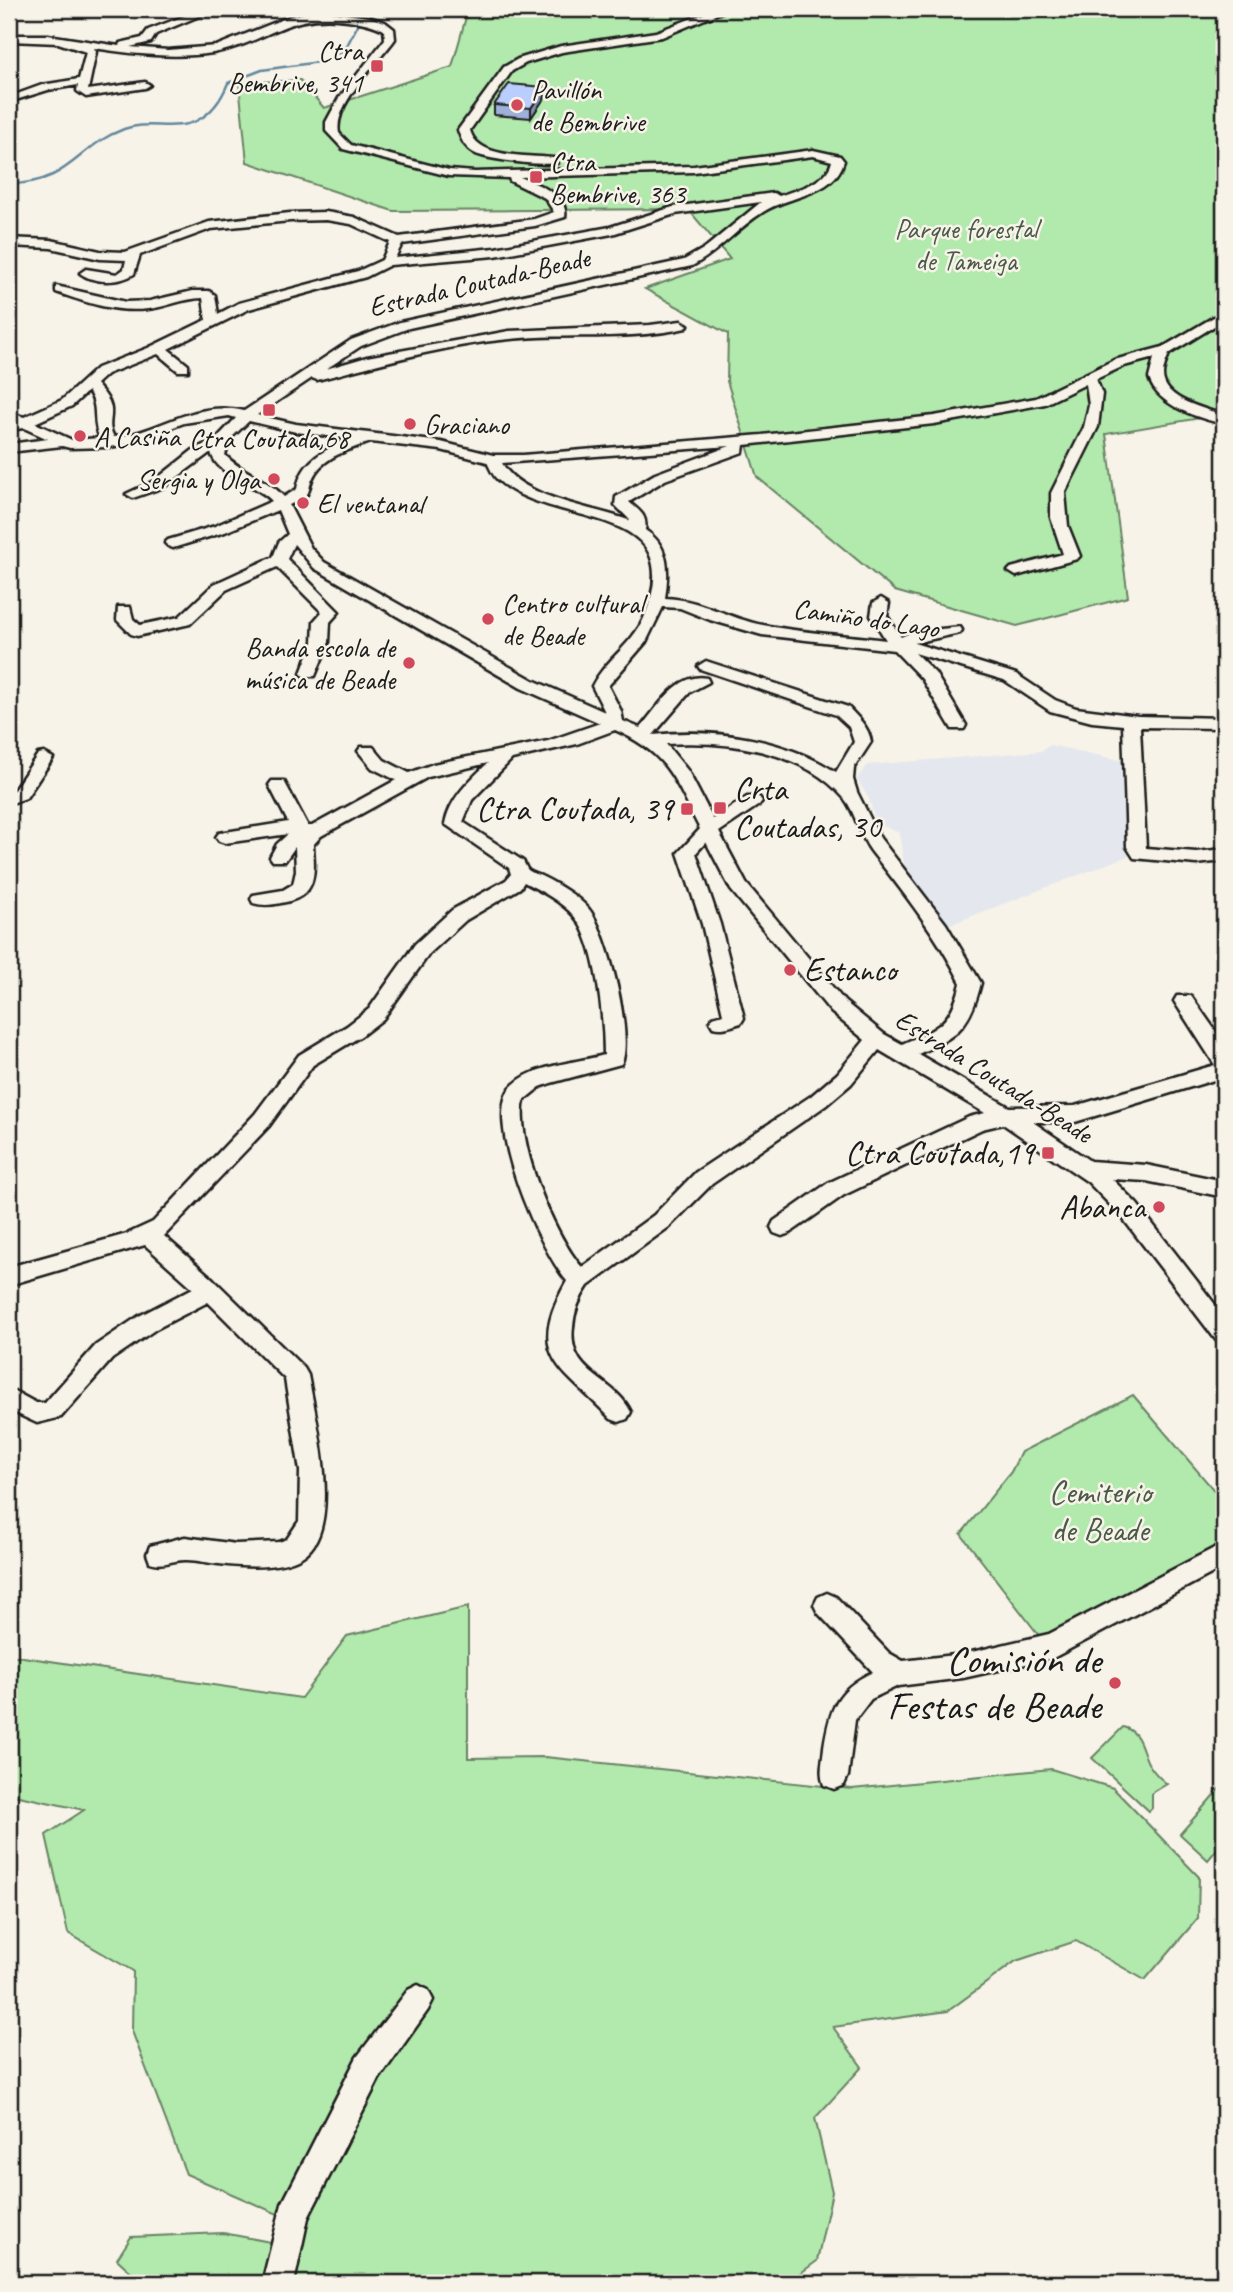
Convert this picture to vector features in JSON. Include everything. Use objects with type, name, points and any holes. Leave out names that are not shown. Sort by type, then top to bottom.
[{"type":"street","points":[[174,9],[187,19]]},
{"type":"street","points":[[9,38],[32,36],[116,48],[147,40],[152,32],[211,9]]},
{"type":"street","points":[[621,171],[620,167],[483,153],[473,149],[466,140],[464,130],[508,69],[522,61],[561,49],[658,35],[724,9]]},
{"type":"street","name":"Estrada Coutada-Beade","points":[[116,48],[162,52],[209,50],[231,45],[296,17],[321,14],[352,18],[386,27],[391,36],[335,113],[331,130],[334,136],[348,146],[449,173],[502,174],[728,166],[813,153],[832,156],[838,161],[837,169],[829,178],[758,210],[717,246],[688,263],[382,331],[356,343],[246,416],[220,442],[218,451],[221,459],[264,485],[281,504],[295,536],[314,562],[527,684],[615,723],[663,750],[679,771],[738,886],[838,1007],[877,1039],[1006,1115],[1086,1169],[1129,1210],[1224,1333]]},
{"type":"street","points":[[61,40],[62,43],[89,48],[86,81],[82,91],[86,94],[145,85]]},
{"type":"street","points":[[12,100],[46,87],[86,81]]},
{"type":"street","points":[[9,242],[51,244],[107,255],[134,254],[209,226],[307,215],[354,221],[397,241],[535,222],[561,214],[559,206],[538,188],[502,174]]},
{"type":"street","points":[[13,423],[66,402],[88,382],[116,363],[159,348],[244,306],[362,274],[387,262],[495,252],[612,230],[673,211],[794,194]]},
{"type":"street","points":[[387,262],[397,241]]},
{"type":"street","points":[[86,272],[120,278],[130,271],[134,254]]},
{"type":"street","points":[[60,289],[116,306],[160,303],[187,294],[209,295],[213,321]]},
{"type":"street","points":[[9,448],[60,442],[110,443],[127,440],[181,419],[218,412],[296,428],[441,446],[493,459],[523,459],[735,441],[933,420],[1040,401],[1119,363],[1164,351],[1224,315]]},
{"type":"street","points":[[294,384],[368,361],[509,335],[681,326]]},
{"type":"street","points":[[159,348],[183,368]]},
{"type":"street","points":[[1164,351],[1156,377],[1158,386],[1182,404],[1224,420]]},
{"type":"street","points":[[1016,571],[1072,556],[1060,525],[1057,495],[1059,486],[1082,451],[1089,431],[1095,389],[1088,378]]},
{"type":"street","points":[[88,382],[101,399],[104,410],[102,426],[110,443]]},
{"type":"street","points":[[13,423],[60,442]]},
{"type":"street","points":[[173,543],[220,529],[300,495],[304,490],[307,473],[334,451],[371,437]]},
{"type":"street","points":[[638,531],[639,517],[622,505],[621,500],[660,477],[738,449],[735,441]]},
{"type":"street","points":[[134,494],[149,491],[165,482],[209,445],[220,442]]},
{"type":"street","points":[[279,857],[284,849],[308,832],[391,791],[408,779],[432,770],[505,757],[577,738],[615,723],[613,711],[601,690],[602,682],[641,638],[658,602],[660,557],[638,531],[575,506],[520,491],[495,467],[493,459]]},
{"type":"street","points":[[124,610],[125,620],[137,631],[184,621],[192,615],[202,600],[220,587],[279,560],[287,542],[295,536]]},
{"type":"street","points":[[279,560],[331,612]]},
{"type":"street","points":[[309,673],[321,642],[322,621],[331,612],[370,594]]},
{"type":"street","name":"Camiño do Lago","points":[[658,602],[683,603],[716,617],[762,630],[938,652],[1021,682],[1046,702],[1067,711],[1094,717],[1224,723]]},
{"type":"street","points":[[881,603],[879,616],[898,645],[929,676],[958,725]]},
{"type":"street","points":[[898,645],[912,637],[954,630]]},
{"type":"street","points":[[647,739],[684,688],[704,674],[842,711],[853,720],[861,731],[862,742],[860,751],[846,768],[844,778],[849,793]]},
{"type":"street","points":[[1131,719],[1136,846],[1140,854],[1196,858],[1224,855]]},
{"type":"street","points":[[647,739],[752,743],[816,765],[849,793],[860,808],[873,842],[910,886],[963,966],[971,983],[960,1020],[950,1031],[901,1053]]},
{"type":"street","points":[[367,751],[379,764],[408,779]]},
{"type":"street","points":[[505,757],[467,794],[455,812],[454,824],[509,858],[517,865],[520,874]]},
{"type":"street","points":[[9,798],[20,794],[44,758]]},
{"type":"street","points":[[278,785],[308,832]]},
{"type":"street","points":[[720,1022],[734,1018],[711,924],[687,853],[691,844],[753,801]]},
{"type":"street","points":[[225,837],[289,828],[308,832]]},
{"type":"street","points":[[260,899],[294,895],[303,888],[306,876],[304,844],[308,832]]},
{"type":"street","points":[[9,1276],[133,1241],[161,1228],[261,1120],[306,1060],[354,1031],[376,1014],[422,949],[459,915],[513,884],[520,874]]},
{"type":"street","points":[[520,874],[530,876],[582,911],[592,930],[607,985],[614,1059],[554,1075],[524,1087],[514,1097],[510,1113],[516,1146],[528,1181],[565,1263],[580,1280]]},
{"type":"street","points":[[1184,1001],[1224,1063]]},
{"type":"street","points":[[618,1412],[566,1360],[562,1333],[563,1310],[571,1290],[580,1280],[646,1234],[704,1178],[818,1101],[844,1079],[877,1039]]},
{"type":"street","points":[[782,1227],[836,1189],[892,1160],[976,1123],[1006,1115],[1075,1115],[1224,1070]]},
{"type":"street","points":[[1086,1169],[1146,1173],[1224,1189]]},
{"type":"street","points":[[148,1234],[210,1290],[296,1375],[312,1471],[311,1521],[305,1537],[295,1548],[279,1553],[236,1555],[185,1549],[159,1554]]},
{"type":"street","points":[[14,1401],[30,1412],[54,1410],[91,1364],[109,1349],[156,1318],[210,1290]]},
{"type":"street","points":[[834,1776],[842,1715],[862,1690],[901,1673],[963,1666],[1013,1653],[1053,1647],[1224,1554]]},
{"type":"street","points":[[827,1605],[880,1662],[901,1673]]},
{"type":"street","points":[[278,2283],[293,2215],[368,2068],[418,2000]]},
{"type":"shaded area","points":[[1050,745],[1129,762],[1133,854],[949,925],[905,869],[899,833],[876,823],[869,799],[857,779],[867,765],[1041,751]]},
{"type":"green space","name":"Parque forestal de Tameiga","points":[[482,9],[1224,9],[1224,414],[1106,434],[1128,597],[1017,626],[895,591],[757,477],[727,381],[728,334],[645,289],[730,259],[688,209],[393,211],[247,162],[239,83],[300,80],[324,108],[452,67],[466,17]]},
{"type":"green space","name":"Cemiterio de Beade","points":[[1133,1395],[1224,1502],[1224,1545],[1044,1642],[961,1534],[1011,1472],[1021,1452]]},
{"type":"green space","points":[[468,1607],[468,1758],[545,1757],[852,1789],[1051,1769],[1113,1788],[1199,1877],[1198,1918],[1145,1980],[1076,1941],[1016,1961],[948,2011],[833,2027],[862,2067],[815,2118],[832,2192],[817,2261],[787,2283],[291,2283],[301,2224],[186,2174],[132,2031],[133,1971],[68,1933],[46,1835],[84,1810],[9,1794],[9,1655],[301,1698],[347,1636]]},
{"type":"green space","points":[[1123,1727],[1134,1733],[1148,1763],[1167,1784],[1152,1793],[1152,1808],[1149,1811],[1092,1758]]},
{"type":"green space","points":[[1220,1788],[1224,1792],[1224,1841],[1208,1860],[1180,1834]]},
{"type":"green space","points":[[223,2233],[281,2244],[273,2283],[143,2283],[117,2259],[131,2237]]},
{"type":"building","points":[[509,84],[545,87],[531,108],[494,105]]},
{"type":"waterway","points":[[9,184],[47,178],[108,136],[124,129],[142,125],[180,125],[198,120],[216,104],[228,83],[262,70],[326,61],[344,51],[360,21],[383,9]]},
{"type":"place","name":"Ctra Bembrive, 341","points":[[377,66]]},
{"type":"place","name":"Pavillón de Bembrive","points":[[517,105]]},
{"type":"place","name":"Ctra Bembrive, 363","points":[[536,177]]},
{"type":"place","name":"Ctra Coutada,68","points":[[269,410]]},
{"type":"place","name":"Graciano","points":[[410,424]]},
{"type":"place","name":"A Casiña","points":[[80,436]]},
{"type":"place","name":"Sergia y Olga","points":[[274,479]]},
{"type":"place","name":"El ventanal","points":[[303,503]]},
{"type":"place","name":"Centro cultural de Beade","points":[[488,619]]},
{"type":"place","name":"Banda escola de música de Beade","points":[[409,663]]},
{"type":"place","name":"Crta Coutadas, 30","points":[[720,808]]},
{"type":"place","name":"Ctra Coutada, 39","points":[[687,809]]},
{"type":"place","name":"Estanco","points":[[790,970]]},
{"type":"place","name":"Ctra Coutada,19","points":[[1048,1153]]},
{"type":"place","name":"Abanca","points":[[1159,1207]]},
{"type":"place","name":"Comisión de Festas de Beade","points":[[1115,1683]]}]
